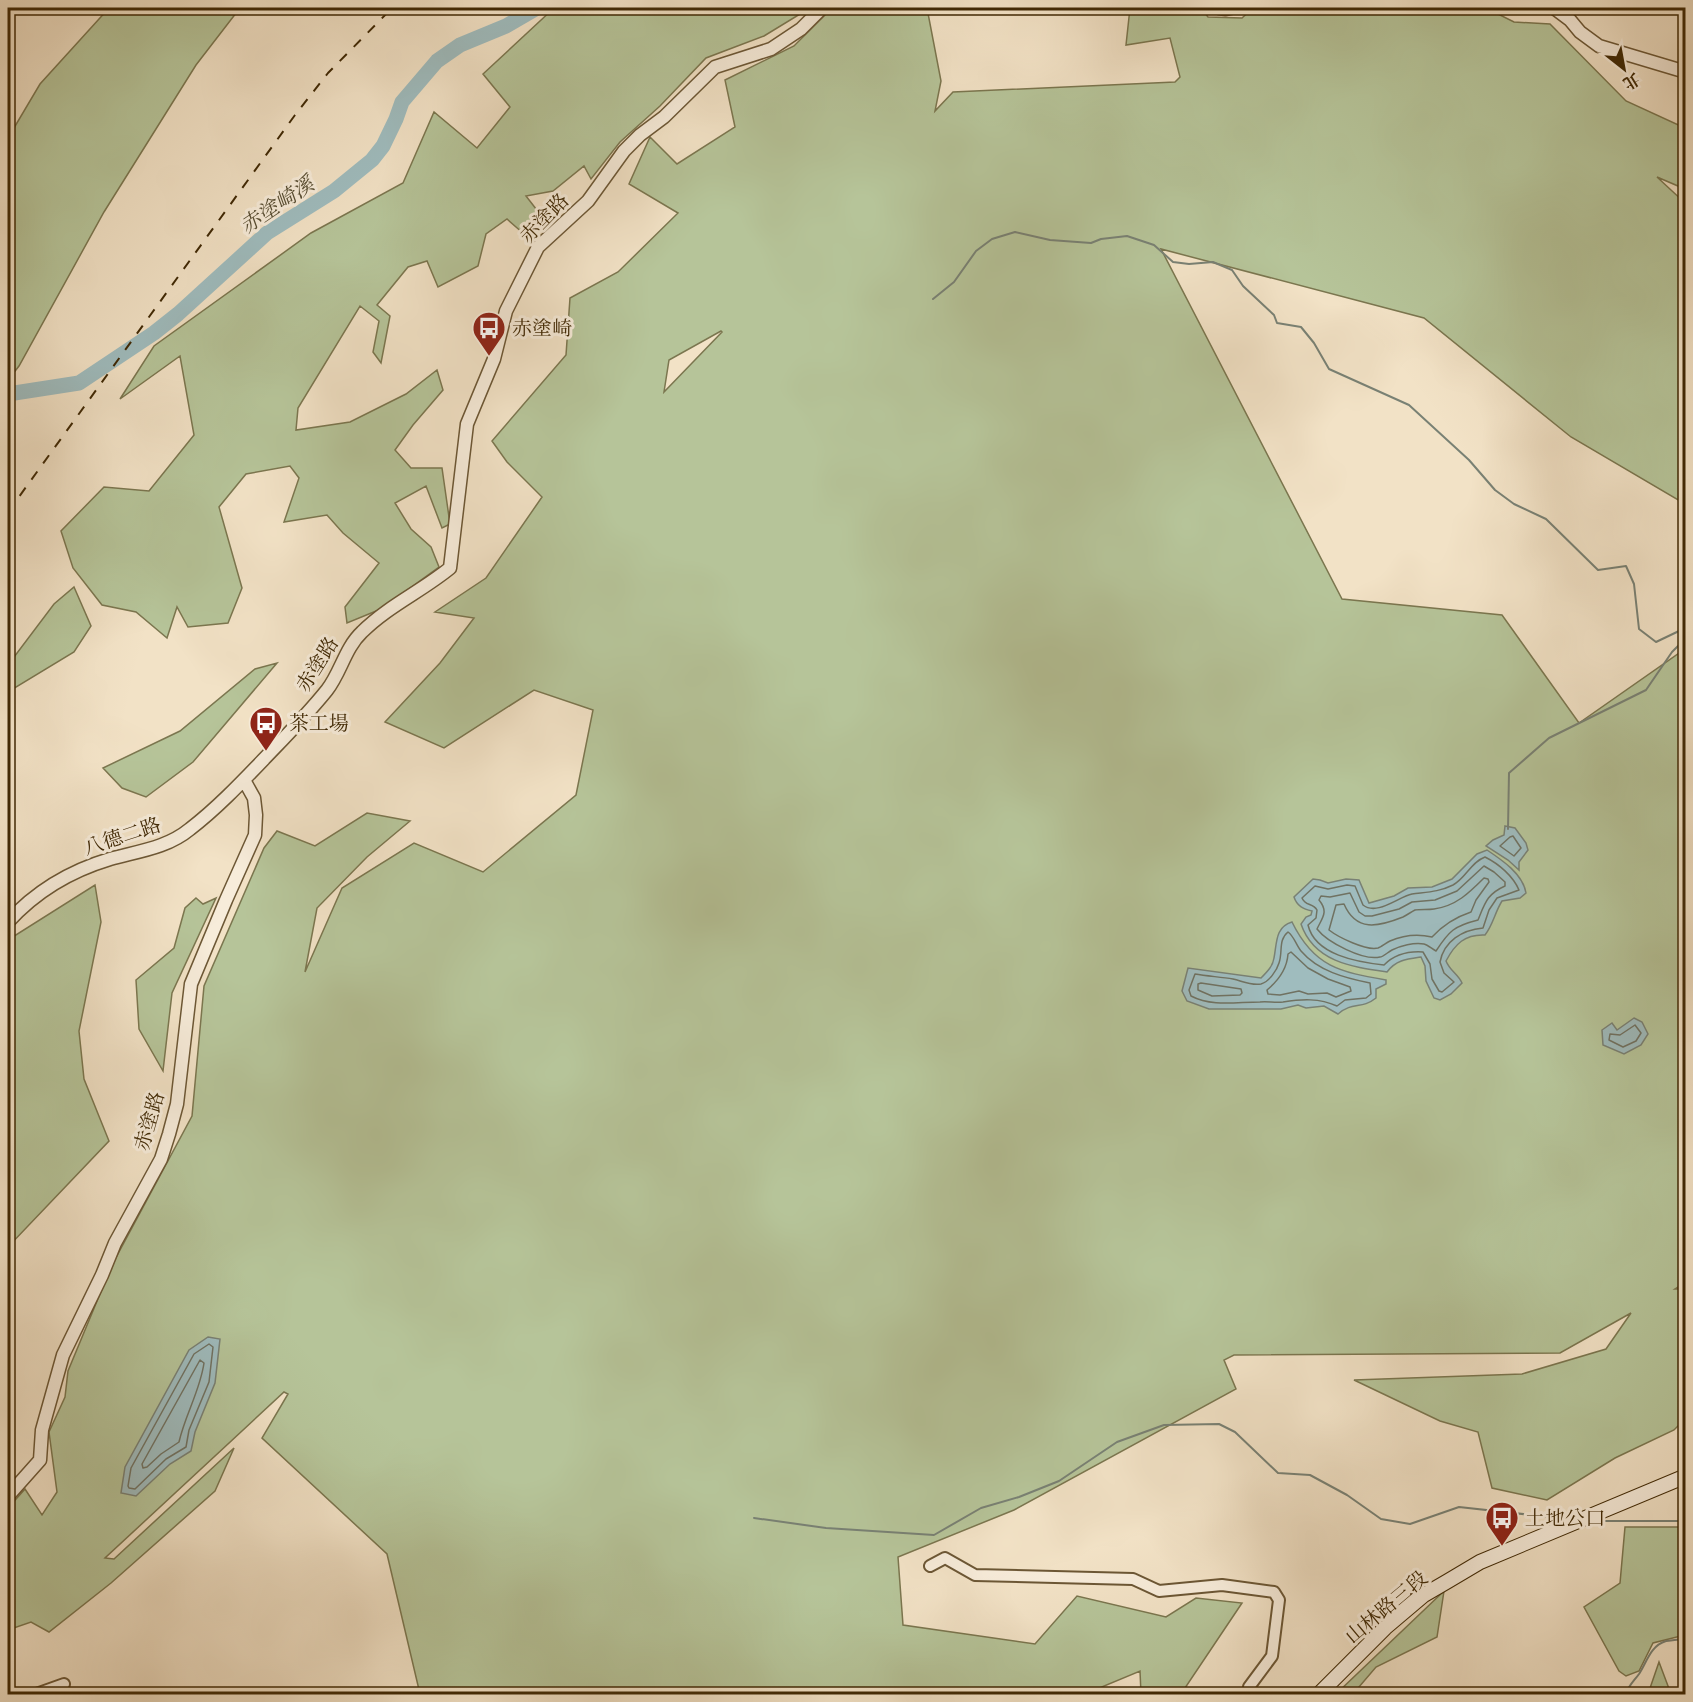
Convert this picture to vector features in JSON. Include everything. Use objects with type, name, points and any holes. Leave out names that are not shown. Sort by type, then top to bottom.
[{"type":"main road","name":"山林路三段","points":[[1319,1695],[1385,1628],[1424,1595],[1480,1562],[1686,1476]]},
{"type":"street","name":"赤塗路","points":[[8,1496],[40,1460],[42,1430],[63,1355],[115,1243],[160,1159],[169,1134],[177,1104],[191,984],[255,835],[254,798],[244,780],[316,704],[332,683],[352,644],[361,633],[378,617],[450,568],[467,424],[494,358],[506,312],[538,247],[588,201],[624,151],[640,135],[664,117],[715,67],[771,49],[801,29],[822,8]]},
{"type":"street","points":[[1219,8],[1231,8]]},
{"type":"street","points":[[1554,8],[1599,46],[1686,72]]},
{"type":"street","name":"八德二路","points":[[8,922],[40,893],[65,876],[110,859],[174,841],[244,780]]},
{"type":"street","points":[[930,1566],[945,1558],[975,1575],[1133,1579],[1159,1592],[1222,1585],[1274,1592],[1279,1599],[1272,1656],[1249,1687],[1248,1695]]},
{"type":"street","points":[[36,1695],[64,1684]]},
{"type":"green space","points":[[109,8],[181,14],[189,8],[240,8],[196,65],[104,212],[19,366],[8,380],[8,138],[40,84]]},
{"type":"green space","points":[[554,8],[810,8],[764,36],[706,58],[660,106],[620,142],[591,179],[584,166],[553,191],[526,196],[540,214],[524,234],[507,219],[486,234],[478,266],[438,287],[427,261],[408,267],[377,305],[390,316],[381,363],[373,352],[379,321],[360,306],[298,408],[296,430],[350,422],[406,394],[437,370],[443,390],[395,450],[411,468],[442,468],[450,524],[442,528],[426,486],[395,503],[411,529],[431,547],[439,567],[381,609],[347,623],[345,607],[379,563],[343,533],[327,515],[284,522],[299,478],[290,466],[246,474],[219,507],[242,588],[228,623],[188,627],[177,607],[167,638],[136,612],[102,605],[73,568],[61,531],[104,487],[149,491],[194,435],[180,356],[120,399],[154,346],[311,233],[403,183],[434,112],[477,148],[510,107],[483,74]]},
{"type":"green space","points":[[832,8],[927,8],[941,81],[935,111],[953,92],[1175,82],[1180,77],[1170,38],[1126,45],[1130,8],[1201,8],[1208,17],[1242,18],[1253,8],[1486,8],[1514,22],[1550,24],[1626,101],[1685,128],[1685,189],[1657,177],[1685,203],[1685,504],[1571,437],[1424,318],[1161,249],[1342,599],[1502,615],[1579,723],[1685,649],[1686,1282],[1675,1289],[1685,1289],[1686,1418],[1674,1430],[1615,1458],[1547,1500],[1492,1488],[1478,1432],[1440,1421],[1354,1380],[1522,1374],[1606,1349],[1631,1313],[1560,1353],[1234,1355],[1224,1360],[1236,1389],[1014,1510],[898,1557],[903,1625],[1035,1644],[1077,1596],[1166,1617],[1196,1598],[1242,1603],[1181,1694],[1141,1694],[1140,1671],[1085,1694],[420,1694],[387,1554],[262,1438],[288,1394],[284,1392],[105,1558],[114,1559],[234,1448],[215,1491],[111,1583],[49,1632],[31,1622],[8,1630],[8,1508],[25,1489],[42,1515],[57,1492],[49,1432],[65,1397],[68,1371],[112,1265],[192,1116],[204,986],[264,848],[277,831],[315,846],[367,813],[410,821],[367,857],[317,908],[305,972],[342,888],[414,843],[483,872],[576,795],[593,710],[534,690],[444,748],[385,722],[440,663],[474,618],[435,612],[486,578],[542,497],[507,462],[492,441],[566,355],[570,298],[618,272],[678,213],[629,184],[650,137],[677,164],[735,127],[725,80],[794,46]],"holes":[[[722,332],[664,392],[669,360]]]},
{"type":"green space","points":[[74,587],[91,626],[74,652],[8,692],[8,665],[54,604]]},
{"type":"green space","points":[[277,663],[193,762],[146,797],[122,788],[103,768],[180,731],[255,669]]},
{"type":"green space","points":[[95,885],[101,922],[79,1031],[84,1079],[109,1141],[8,1247],[8,947],[11,938]]},
{"type":"green space","points":[[196,898],[203,904],[216,898],[172,993],[163,1071],[139,1029],[136,980],[174,948],[185,908]]},
{"type":"green space","points":[[1625,1527],[1686,1527],[1685,1635],[1653,1643],[1639,1671],[1626,1676],[1619,1671],[1584,1607],[1620,1583]]},
{"type":"green space","points":[[1444,1591],[1437,1637],[1376,1667],[1353,1694],[1336,1694]]},
{"type":"green space","points":[[1659,1662],[1671,1694],[1648,1694]]},
{"type":"water","points":[[1505,826],[1515,828],[1526,843],[1528,850],[1519,862],[1519,870],[1486,846],[1504,835]]},
{"type":"water","points":[[1487,850],[1516,874],[1526,893],[1520,898],[1502,901],[1485,935],[1466,938],[1453,950],[1446,961],[1462,983],[1451,994],[1440,1000],[1434,998],[1426,981],[1425,966],[1421,957],[1406,959],[1387,972],[1348,965],[1325,955],[1315,947],[1301,924],[1306,917],[1311,915],[1312,911],[1301,907],[1294,897],[1313,879],[1328,883],[1346,879],[1359,880],[1369,903],[1394,896],[1408,888],[1432,887],[1452,879],[1477,854]]},
{"type":"water","points":[[1292,922],[1310,949],[1330,965],[1355,974],[1386,980],[1386,984],[1376,989],[1376,998],[1338,1014],[1324,1006],[1306,1008],[1298,1005],[1281,1009],[1209,1009],[1187,1001],[1182,991],[1188,968],[1261,978],[1272,964],[1282,928]]},
{"type":"water","points":[[1634,1018],[1642,1022],[1648,1034],[1641,1045],[1624,1054],[1603,1045],[1602,1030],[1612,1023],[1617,1030]]},
{"type":"water","points":[[208,1337],[220,1339],[215,1383],[195,1432],[191,1451],[170,1464],[136,1496],[121,1493],[125,1467],[189,1350]]},
{"type":"waterway","name":"赤塗崎溪","points":[[8,394],[79,383],[154,333],[267,233],[334,191],[372,160],[383,146],[402,102],[437,61],[460,45],[506,26],[537,8]]},
{"type":"waterway","points":[[933,299],[954,282],[976,251],[992,239],[1015,232],[1050,240],[1091,243],[1101,239],[1127,236],[1154,245],[1173,262],[1189,264],[1213,262],[1232,270],[1243,286],[1274,315],[1277,323],[1301,327],[1314,343],[1329,369],[1409,405],[1469,460],[1495,490],[1514,504],[1546,519],[1598,570],[1626,566],[1634,584],[1639,629],[1656,642],[1686,630]]},
{"type":"waterway","points":[[1508,829],[1509,773],[1549,738],[1646,690],[1672,652],[1686,638]]},
{"type":"waterway","points":[[754,1518],[826,1528],[934,1535],[981,1508],[1019,1497],[1059,1481],[1117,1442],[1164,1425],[1219,1424],[1235,1432],[1278,1473],[1310,1475],[1347,1495],[1381,1519],[1410,1524],[1459,1507],[1568,1519]]},
{"type":"waterway","points":[[1591,1521],[1686,1521]]},
{"type":"waterway","points":[[1626,1694],[1656,1647],[1666,1641],[1686,1638]]},
{"type":"railway","points":[[8,512],[295,115],[328,73],[392,8]]},
{"type":"place","name":"赤塗崎","points":[[489,357]]},
{"type":"place","name":"茶工場","points":[[266,752]]},
{"type":"place","name":"土地公口","points":[[1502,1547]]}]
